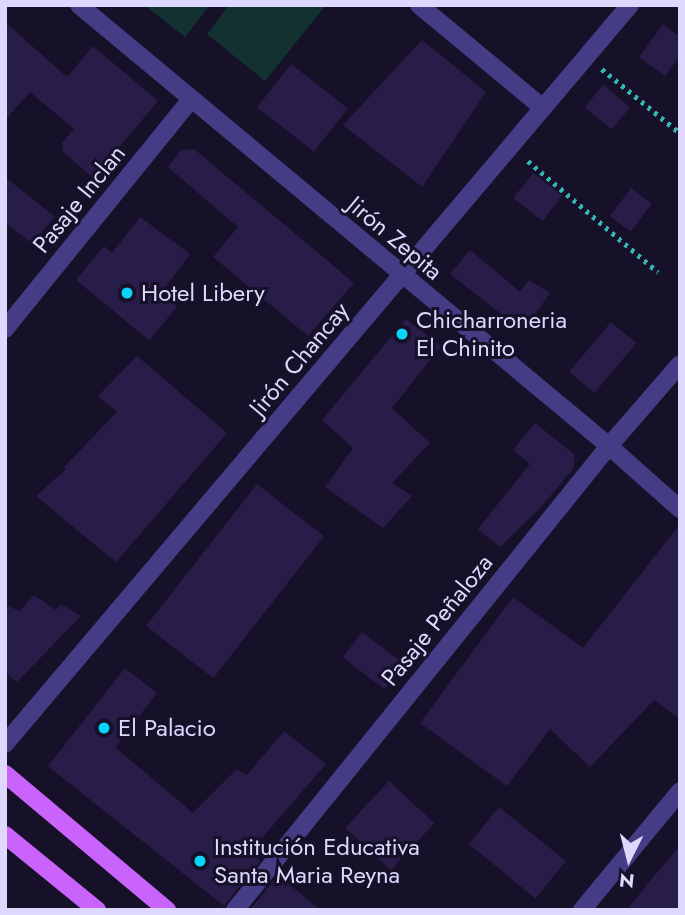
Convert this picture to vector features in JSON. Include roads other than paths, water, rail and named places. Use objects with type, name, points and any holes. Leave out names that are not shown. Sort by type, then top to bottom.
[{"type":"main road","points":[[5,774],[167,910]]},
{"type":"main road","points":[[5,835],[97,910]]},
{"type":"street","name":"Jirón Zepita","points":[[79,5],[609,446],[680,509]]},
{"type":"street","points":[[419,5],[542,107]]},
{"type":"street","name":"Jirón Chancay","points":[[5,744],[630,5]]},
{"type":"street","name":"Pasaje Inclan","points":[[5,329],[191,99]]},
{"type":"street","name":"Pasaje Peñaloza","points":[[235,910],[609,446],[680,364]]},
{"type":"street","points":[[582,910],[680,791]]},
{"type":"place","name":"Hotel Libery","points":[[127,293]]},
{"type":"place","name":"Chicharroneria El Chinito","points":[[402,334]]},
{"type":"place","name":"El Palacio","points":[[104,728]]},
{"type":"place","name":"Institución Educativa Santa Maria Reyna","points":[[200,861]]}]
